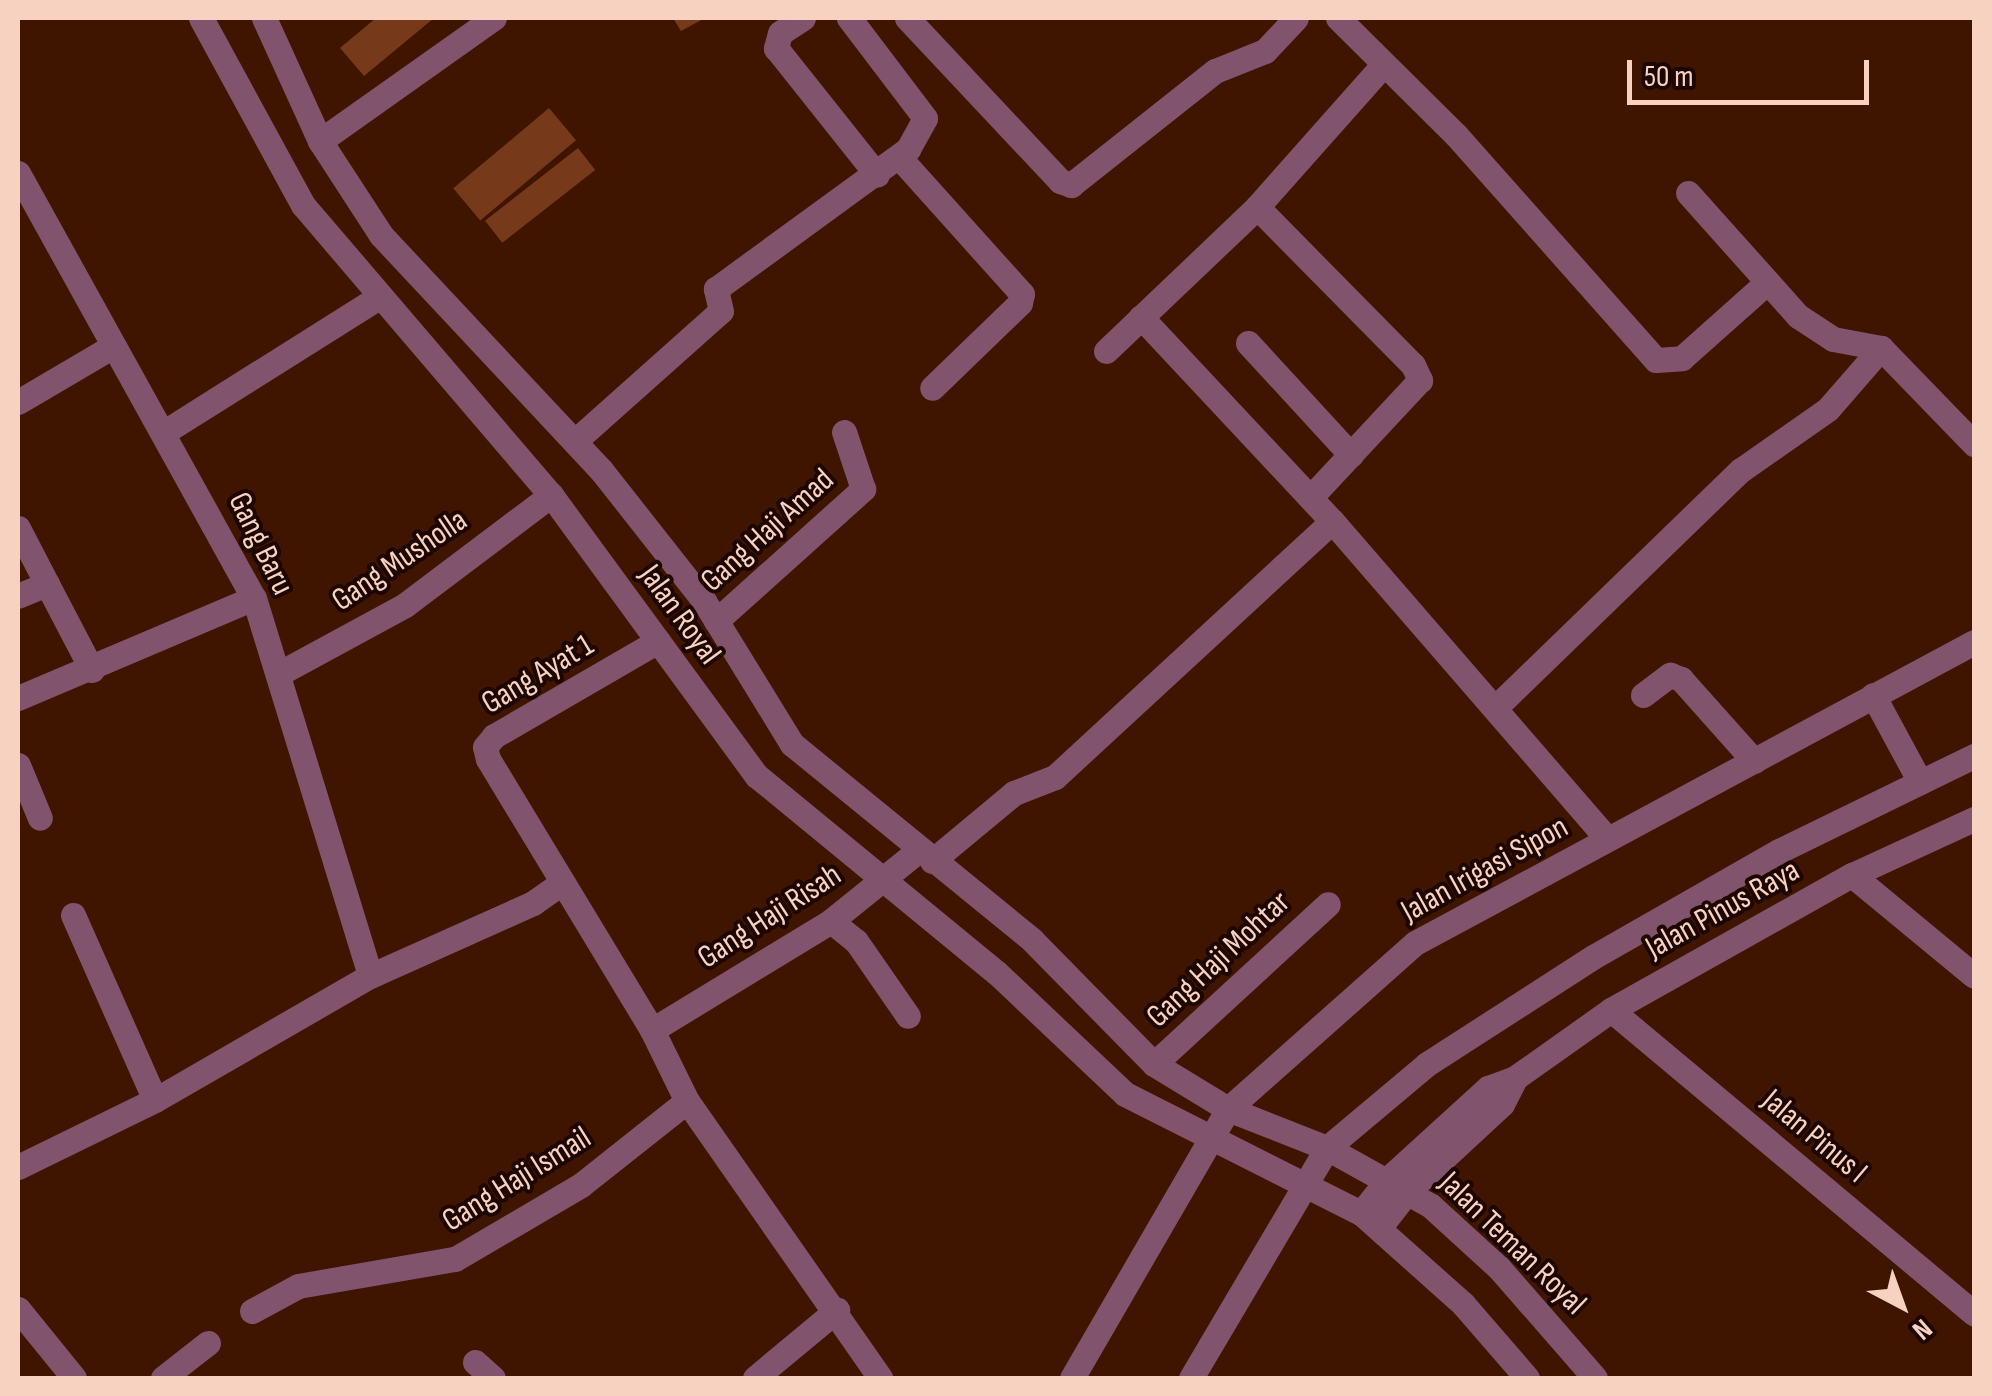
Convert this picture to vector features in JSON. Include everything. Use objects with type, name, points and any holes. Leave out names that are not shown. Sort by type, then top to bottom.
[{"type":"street","name":"Jalan Royal","points":[[201,18],[302,205],[377,298],[551,495],[757,776],[997,973],[1125,1094],[1211,1141],[1300,1180]]},
{"type":"street","name":"Jalan Royal","points":[[264,18],[320,141],[381,235],[574,441],[716,621],[792,744],[1032,940],[1154,1064],[1234,1111]]},
{"type":"street","points":[[320,141],[494,18]]},
{"type":"street","points":[[574,441],[721,311],[716,289],[900,157],[925,118],[849,18]]},
{"type":"street","points":[[907,18],[1060,182],[1071,185],[1214,71],[1265,52],[1296,18]]},
{"type":"street","points":[[1338,18],[1656,360],[1682,358],[1764,285]]},
{"type":"street","points":[[795,19],[776,41],[780,56],[876,175]]},
{"type":"street","points":[[1106,351],[1257,207],[1384,64]]},
{"type":"street","points":[[900,157],[1022,294],[1020,303],[932,388]]},
{"type":"street","name":"Gang Baru","points":[[18,174],[113,346],[166,431],[254,598],[370,976]]},
{"type":"street","points":[[1688,193],[1764,285],[1833,339],[1880,348],[1974,444]]},
{"type":"street","points":[[1257,207],[1418,374],[1419,384],[1311,497]]},
{"type":"street","points":[[166,431],[377,298]]},
{"type":"street","points":[[1141,316],[1311,497],[1607,840]]},
{"type":"street","points":[[1248,342],[1351,455]]},
{"type":"street","points":[[18,402],[113,346]]},
{"type":"street","points":[[1495,708],[1741,470],[1828,409],[1880,348]]},
{"type":"street","name":"Gang Haji Amad","points":[[716,621],[863,488],[844,432]]},
{"type":"street","name":"Gang Musholla","points":[[280,673],[405,605],[551,495]]},
{"type":"street","name":"Gang Haji Risah","points":[[652,1030],[830,922],[1014,793],[1055,777],[1332,521]]},
{"type":"street","points":[[18,528],[92,670]]},
{"type":"street","points":[[18,596],[47,584]]},
{"type":"street","points":[[18,698],[92,670],[254,598]]},
{"type":"street","name":"Gang Ayat 1","points":[[560,884],[485,747],[658,642]]},
{"type":"street","name":"Jalan Irigasi Sipon","points":[[1072,1378],[1211,1141],[1234,1111],[1415,943],[1754,761],[1879,706],[1974,642]]},
{"type":"street","points":[[1643,695],[1670,675],[1681,679],[1754,761]]},
{"type":"street","points":[[1879,706],[1920,782]]},
{"type":"street","points":[[1191,1378],[1322,1146],[1427,1064],[1593,956],[1779,851],[1974,756]]},
{"type":"street","points":[[18,765],[40,818]]},
{"type":"street","name":"Jalan Pinus Raya","points":[[1370,1221],[1488,1088],[1515,1078],[1611,1010],[1852,875],[1974,819]]},
{"type":"street","points":[[1852,875],[1974,976]]},
{"type":"street","points":[[18,1167],[155,1100],[370,976],[533,903],[560,884],[652,1030],[687,1101],[837,1310],[880,1378]]},
{"type":"street","name":"Gang Haji Mohtar","points":[[1154,1064],[1328,904]]},
{"type":"street","points":[[73,915],[155,1100]]},
{"type":"street","points":[[830,922],[856,942],[908,1016]]},
{"type":"street","name":"Jalan Pinus I","points":[[1611,1010],[1974,1314]]},
{"type":"street","name":"Jalan Pinus Raya","points":[[1399,1185],[1502,1104],[1515,1078]]},
{"type":"street","name":"Gang Haji Ismail","points":[[252,1311],[298,1286],[455,1259],[581,1186],[687,1101]]},
{"type":"street","name":"Jalan Teman Royal","points":[[1234,1111],[1322,1146],[1399,1185],[1499,1268],[1596,1378]]},
{"type":"street","points":[[1300,1180],[1370,1221],[1463,1304],[1527,1378]]},
{"type":"street","points":[[18,1309],[74,1378]]},
{"type":"street","points":[[754,1378],[837,1310]]},
{"type":"street","points":[[163,1378],[208,1342]]},
{"type":"building","points":[[376,18],[434,18],[364,76],[340,48]]},
{"type":"building","points":[[673,18],[705,18],[681,31]]},
{"type":"building","points":[[549,108],[576,140],[480,221],[453,188]]},
{"type":"building","points":[[578,148],[595,170],[502,243],[485,221]]}]
